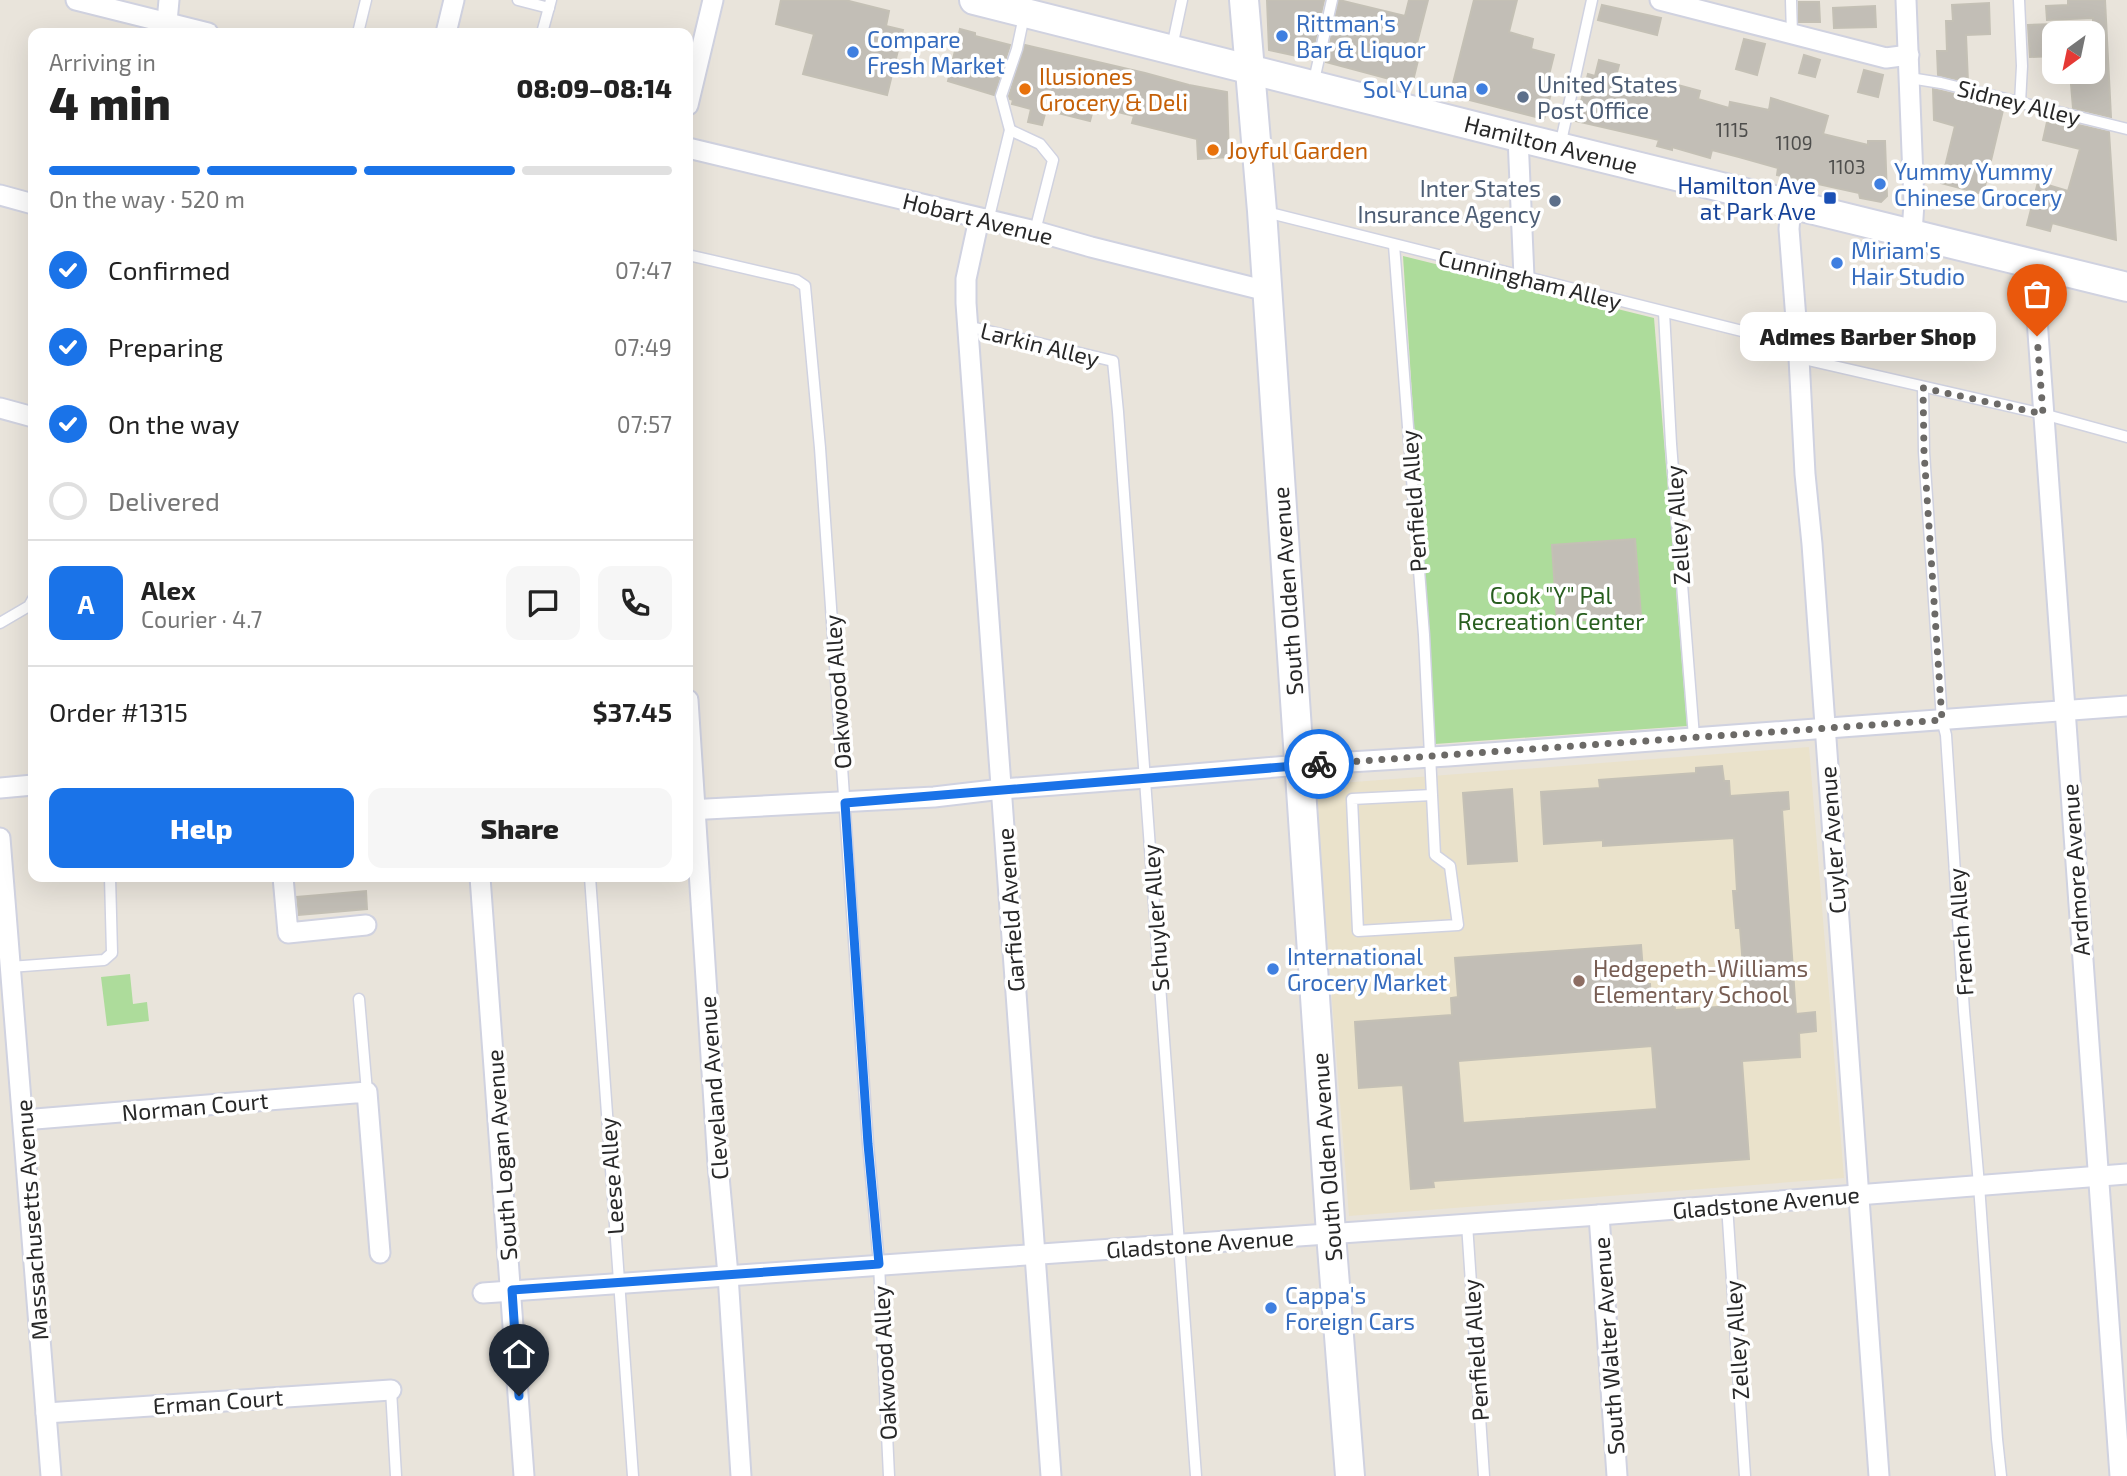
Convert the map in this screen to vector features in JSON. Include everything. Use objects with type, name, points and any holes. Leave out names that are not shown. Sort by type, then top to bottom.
[{"type":"main road","name":"Hamilton Avenue","points":[[974,0],[2127,287]]},
{"type":"main road","name":"South Olden Avenue","points":[[1244,0],[1262,211],[1331,1234],[1350,1476]]},
{"type":"street","points":[[76,0],[164,28]]},
{"type":"street","points":[[167,28],[169,0]]},
{"type":"street","points":[[447,28],[454,0]]},
{"type":"street","points":[[693,61],[713,0]]},
{"type":"street","points":[[1660,0],[1886,58],[1909,55]]},
{"type":"street","points":[[1906,0],[1914,203],[1912,233]]},
{"type":"street","points":[[1518,137],[1524,277]]},
{"type":"street","name":"Hobart Avenue","points":[[693,149],[1035,231],[1267,291]]},
{"type":"street","points":[[0,195],[28,203]]},
{"type":"street","name":"Cuyler Avenue","points":[[1791,204],[1789,229],[1805,474],[1879,1476]]},
{"type":"street","name":"Garfield Avenue","points":[[984,220],[966,279],[967,326],[1051,1476]]},
{"type":"street","name":"Ardmore Avenue","points":[[2033,263],[2062,711],[2120,1476]]},
{"type":"street","points":[[0,408],[28,415]]},
{"type":"street","points":[[693,810],[933,797],[1300,765],[2127,706]]},
{"type":"street","points":[[0,788],[28,785]]},
{"type":"street","name":"Cleveland Avenue","points":[[693,836],[741,1476]]},
{"type":"street","name":"Massachusetts Avenue","points":[[0,838],[51,1476]]},
{"type":"street","points":[[283,882],[288,933],[366,925]]},
{"type":"street","name":"South Logan Avenue","points":[[480,882],[524,1476]]},
{"type":"street","points":[[367,1092],[380,1253]]},
{"type":"street","name":"Norman Court","points":[[23,1120],[367,1092]]},
{"type":"street","name":"Gladstone Avenue","points":[[483,1293],[1599,1215],[2127,1174]]},
{"type":"street","name":"South Walter Avenue","points":[[1599,1215],[1617,1476]]},
{"type":"street","name":"Erman Court","points":[[46,1413],[391,1390]]},
{"type":"lane","points":[[359,28],[366,0]]},
{"type":"lane","points":[[518,0],[550,4],[543,28]]},
{"type":"lane","points":[[1171,49],[1182,0]]},
{"type":"lane","points":[[1313,85],[1332,0]]},
{"type":"lane","points":[[1560,146],[1592,0]]},
{"type":"lane","points":[[1791,0],[1792,35]]},
{"type":"lane","points":[[2019,0],[2022,66],[2020,103]]},
{"type":"lane","points":[[984,220],[1010,130],[1001,96],[1017,49],[1024,12]]},
{"type":"lane","name":"Sidney Alley","points":[[1910,78],[1941,83],[2127,129]]},
{"type":"lane","points":[[1010,130],[1040,144],[1053,160],[1035,231]]},
{"type":"lane","name":"Cunningham Alley","points":[[1262,211],[1664,312],[1923,388],[2043,414],[2127,437]]},
{"type":"lane","name":"Penfield Alley","points":[[1394,245],[1424,635],[1436,855],[1450,866],[1458,925],[1359,931],[1352,799],[1432,795]]},
{"type":"lane","name":"Oakwood Alley","points":[[693,256],[796,279],[804,286],[821,461],[868,1144],[879,1264],[889,1476]]},
{"type":"lane","name":"Zelley Alley","points":[[1664,312],[1671,444],[1694,737]]},
{"type":"lane","name":"Larkin Alley","points":[[967,326],[1113,361]]},
{"type":"lane","name":"Schuyler Alley","points":[[1113,361],[1196,1476]]},
{"type":"lane","name":"French Alley","points":[[1923,388],[1924,452],[1942,720],[1946,734],[1964,1011],[2001,1476]]},
{"type":"lane","points":[[0,623],[28,607]]},
{"type":"lane","points":[[10,967],[104,960],[112,953],[110,882]]},
{"type":"lane","name":"Leese Alley","points":[[590,882],[633,1476]]},
{"type":"lane","points":[[359,999],[367,1092]]},
{"type":"lane","name":"Zelley Alley","points":[[1727,1205],[1745,1476]]},
{"type":"lane","name":"Penfield Alley","points":[[1467,1224],[1484,1476]]},
{"type":"lane","points":[[391,1390],[396,1476]]},
{"type":"shaded area","name":"Hedgepeth-Williams Elementary School","points":[[1809,747],[1844,1178],[1349,1216],[1315,785]]},
{"type":"green space","name":"Cook \"Y\" Pal Recreation Center","points":[[1403,256],[1654,318],[1687,726],[1435,744]]},
{"type":"green space","points":[[130,974],[133,1004],[147,1002],[149,1021],[107,1026],[101,977]]},
{"type":"building","name":"Compare Fresh Market","points":[[781,0],[845,0],[889,11],[886,26],[903,30],[887,95],[803,74],[814,34],[776,24]]},
{"type":"building","points":[[1267,0],[1324,0],[1311,59],[1269,50]]},
{"type":"building","points":[[1339,0],[1405,16],[1409,0],[1428,0],[1417,43],[1422,44],[1412,85],[1326,62]]},
{"type":"building","points":[[1474,0],[1517,0],[1509,32],[1533,39],[1531,49],[1554,55],[1544,95],[1550,97],[1544,119],[1450,95]]},
{"type":"building","points":[[2068,0],[2105,0],[2111,117],[2073,108],[2071,84],[2105,84],[2105,21],[2093,21],[2093,18],[2047,20],[2046,6],[2068,5]]},
{"type":"building","points":[[1799,2],[1819,2],[1820,22],[1799,22]]},
{"type":"building","points":[[1989,3],[1990,34],[1966,35],[1968,82],[1938,75],[1937,51],[1947,51],[1946,21],[1953,21],[1952,5]]},
{"type":"building","points":[[1602,5],[1661,18],[1657,35],[1598,20]]},
{"type":"building","points":[[1875,6],[1876,27],[1834,28],[1833,8]]},
{"type":"building","points":[[2042,24],[2042,56],[2030,57],[2028,25]]},
{"type":"building","points":[[960,29],[1010,45],[994,95],[948,81]]},
{"type":"building","points":[[1744,39],[1765,44],[1757,75],[1736,69]]},
{"type":"building","points":[[1025,45],[1227,92],[1229,157],[1198,159],[1197,139],[1132,123],[1134,116],[1094,106],[1090,121],[1046,110],[1042,125],[1028,122],[1031,109],[1012,104],[1013,100],[1009,96]]},
{"type":"building","points":[[1804,55],[1820,60],[1815,77],[1799,73]]},
{"type":"building","points":[[1599,60],[1619,65],[1615,80],[1621,82],[1619,87],[1670,99],[1674,84],[1700,91],[1698,99],[1729,108],[1730,102],[1769,110],[1771,98],[1828,116],[1823,134],[1868,145],[1868,141],[1885,141],[1887,196],[1881,202],[1860,198],[1859,193],[1777,175],[1778,168],[1739,157],[1712,150],[1710,158],[1672,147],[1672,150],[1657,146],[1659,140],[1576,121],[1588,74],[1595,76]]},
{"type":"building","points":[[1864,70],[1883,75],[1878,97],[1858,92]]},
{"type":"building","points":[[1933,89],[2004,106],[1983,194],[1941,183],[1955,126],[1934,120]]},
{"type":"building","points":[[2047,122],[2074,128],[2074,124],[2109,132],[2116,240],[2052,223],[2050,231],[2027,225],[2038,182],[2068,191],[2080,149],[2043,140]]},
{"type":"building","points":[[1635,539],[1641,616],[1557,622],[1552,545]]},
{"type":"building","points":[[1722,766],[1724,781],[1729,781],[1730,796],[1788,792],[1789,809],[1782,810],[1796,1014],[1815,1012],[1816,1031],[1799,1033],[1800,1057],[1742,1061],[1749,1159],[1433,1181],[1434,1187],[1411,1189],[1403,1085],[1359,1088],[1355,1022],[1452,1015],[1451,998],[1458,997],[1455,958],[1641,945],[1644,984],[1650,984],[1651,999],[1674,998],[1675,1010],[1746,1005],[1740,928],[1736,928],[1733,891],[1737,891],[1734,838],[1603,846],[1603,840],[1544,844],[1541,792],[1600,788],[1599,780],[1696,773],[1696,768]],"holes":[[[1652,1046],[1657,1109],[1463,1123],[1458,1061]]]},
{"type":"building","points":[[1512,789],[1517,861],[1468,864],[1463,793]]},
{"type":"building","points":[[366,891],[367,909],[299,915],[297,897]]},
{"type":"way so far","points":[[1319,764],[1942,720],[1924,452],[1923,388],[2043,414],[2037,336]]},
{"type":"place","name":"Rittman's Bar & Liquor","points":[[1282,36]]},
{"type":"place","name":"Compare Fresh Market","points":[[853,52]]},
{"type":"place","name":"Ilusiones Grocery & Deli","points":[[1025,89]]},
{"type":"place","name":"Sol Y Luna","points":[[1482,89]]},
{"type":"place","name":"United States Post Office","points":[[1523,97]]},
{"type":"place","name":"Joyful Garden","points":[[1213,150]]},
{"type":"place","name":"Yummy Yummy Chinese Grocery","points":[[1880,184]]},
{"type":"place","name":"Hamilton Ave at Park Ave","points":[[1830,198]]},
{"type":"place","name":"Inter States Insurance Agency","points":[[1555,201]]},
{"type":"place","name":"Miriam's Hair Studio","points":[[1837,263]]},
{"type":"place","name":"Admes Barber Shop","points":[[2037,336]]},
{"type":"place","name":"International Grocery Market","points":[[1273,969]]},
{"type":"place","name":"Hedgepeth-Williams Elementary School","points":[[1579,981]]},
{"type":"place","name":"Cappa's Foreign Cars","points":[[1271,1308]]},
{"type":"route","points":[[519,1396],[512,1290],[879,1264],[868,1144],[845,803],[1319,764]]}]
